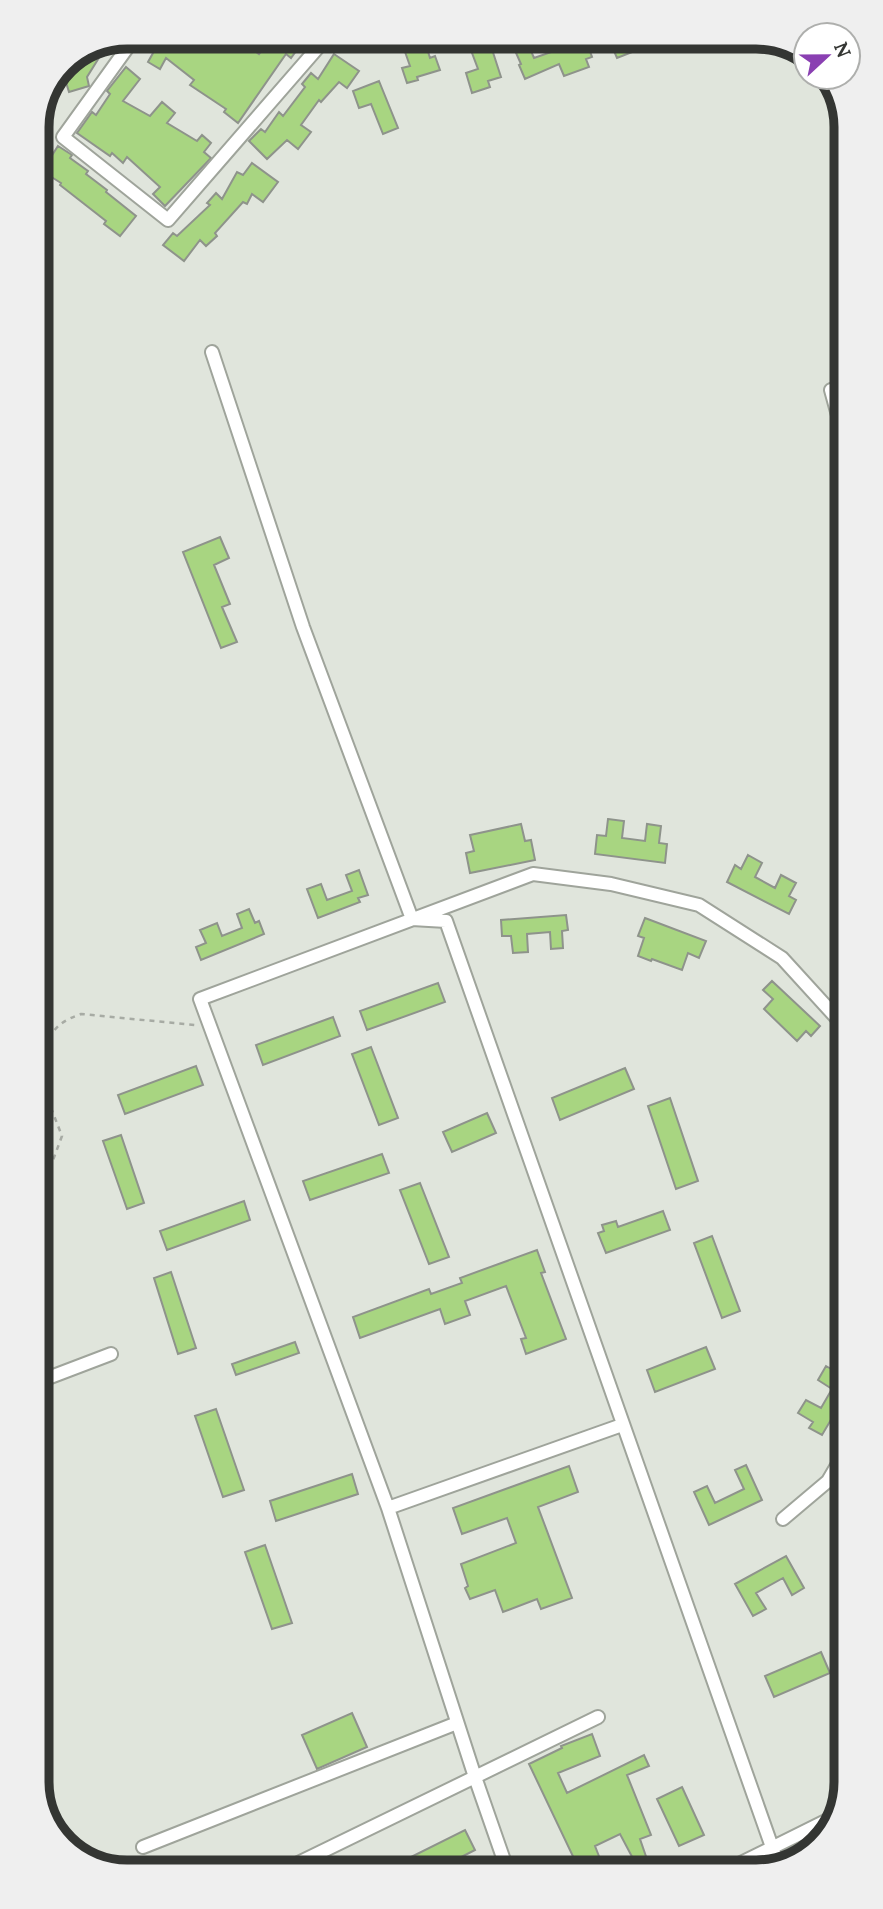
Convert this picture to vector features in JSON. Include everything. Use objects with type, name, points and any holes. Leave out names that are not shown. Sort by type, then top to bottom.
[{"type":"street","points":[[126,49],[64,137],[168,220],[317,49]]},
{"type":"street","points":[[212,352],[303,627],[412,919]]},
{"type":"street","points":[[831,390],[834,401]]},
{"type":"street","points":[[504,1860],[388,1508],[200,999],[533,874],[611,884],[699,905],[782,958],[834,1015]]},
{"type":"street","points":[[412,919],[446,921],[776,1857]]},
{"type":"street","points":[[49,1378],[111,1354]]},
{"type":"street","points":[[388,1508],[622,1425]]},
{"type":"street","points":[[783,1519],[828,1481],[834,1471]]},
{"type":"street","points":[[305,1860],[598,1717]]},
{"type":"street","points":[[143,1847],[457,1723]]},
{"type":"street","points":[[747,1860],[822,1823]]},
{"type":"path","points":[[49,1041],[52,1032],[64,1020],[81,1014],[210,1026]]},
{"type":"path","points":[[49,1103],[62,1136],[49,1171]]},
{"type":"building","points":[[155,49],[252,49],[259,54],[263,49],[298,49],[291,58],[286,54],[238,123],[224,112],[226,109],[190,85],[194,80],[166,58],[160,69],[148,62]]},
{"type":"building","points":[[404,49],[427,49],[430,58],[435,56],[440,70],[407,83],[402,68],[410,66]]},
{"type":"building","points":[[470,49],[492,49],[501,77],[488,81],[490,87],[472,93],[466,73],[478,69]]},
{"type":"building","points":[[514,49],[530,49],[534,58],[560,49],[589,49],[592,57],[586,59],[589,67],[564,76],[559,64],[525,79],[519,65],[521,64]]},
{"type":"building","points":[[613,49],[640,49],[617,58]]},
{"type":"building","points":[[102,54],[87,77],[89,86],[69,92],[65,80],[72,72],[84,62]]},
{"type":"building","points":[[334,54],[359,71],[347,88],[339,82],[321,102],[319,100],[301,125],[311,132],[298,149],[287,140],[267,159],[249,141],[261,129],[265,132],[279,112],[283,116],[305,87],[302,84],[311,73],[318,79]]},
{"type":"building","points":[[126,67],[140,79],[123,101],[150,116],[162,102],[175,113],[167,123],[197,141],[202,135],[211,143],[204,152],[211,158],[165,206],[153,194],[160,187],[127,157],[123,163],[112,153],[110,156],[77,133],[92,112],[96,115],[110,94],[107,91]]},
{"type":"building","points":[[379,81],[398,128],[383,134],[371,104],[359,108],[353,91]]},
{"type":"building","points":[[58,146],[72,155],[70,158],[88,171],[86,174],[136,216],[120,236],[104,224],[106,221],[49,175],[49,160]]},
{"type":"building","points":[[252,163],[278,182],[263,202],[252,194],[247,204],[243,202],[215,233],[217,236],[206,246],[200,240],[184,261],[163,245],[173,233],[177,236],[210,205],[207,203],[216,193],[222,199],[237,172],[243,175]]},
{"type":"building","points":[[220,537],[229,558],[214,565],[230,604],[222,607],[237,642],[221,648],[183,552]]},
{"type":"building","points":[[608,819],[624,821],[622,838],[645,841],[647,824],[661,826],[659,843],[667,844],[665,863],[595,854],[597,835],[606,836]]},
{"type":"building","points":[[521,824],[525,841],[531,840],[535,860],[470,873],[466,853],[474,851],[470,835]]},
{"type":"building","points":[[748,855],[762,863],[755,877],[775,888],[781,875],[796,883],[789,896],[796,900],[789,914],[727,882],[735,865],[741,869]]},
{"type":"building","points":[[359,870],[368,895],[358,898],[360,902],[318,918],[307,889],[321,884],[327,900],[352,891],[346,875]]},
{"type":"building","points":[[249,909],[255,923],[259,921],[264,934],[201,960],[196,947],[206,943],[200,930],[217,923],[222,936],[242,928],[237,914]]},
{"type":"building","points":[[566,915],[568,930],[562,931],[563,948],[551,949],[550,932],[527,934],[528,952],[513,953],[511,936],[502,936],[501,920]]},
{"type":"building","points":[[645,918],[706,941],[699,958],[688,953],[682,970],[638,956],[644,938],[638,936]]},
{"type":"building","points":[[772,981],[820,1026],[811,1036],[806,1031],[797,1041],[764,1009],[773,999],[763,990]]},
{"type":"building","points":[[438,983],[445,1002],[367,1030],[360,1011]]},
{"type":"building","points":[[333,1017],[340,1036],[263,1065],[256,1045]]},
{"type":"building","points":[[371,1047],[398,1118],[379,1125],[352,1054]]},
{"type":"building","points":[[196,1066],[203,1085],[125,1114],[118,1095]]},
{"type":"building","points":[[625,1068],[634,1089],[560,1120],[552,1098]]},
{"type":"building","points":[[670,1098],[698,1181],[676,1189],[648,1106]]},
{"type":"building","points":[[487,1113],[496,1133],[452,1152],[443,1132]]},
{"type":"building","points":[[121,1135],[144,1203],[127,1209],[103,1141]]},
{"type":"building","points":[[382,1154],[389,1173],[310,1200],[303,1181]]},
{"type":"building","points":[[420,1183],[449,1257],[429,1264],[400,1190]]},
{"type":"building","points":[[244,1201],[250,1220],[167,1250],[160,1231]]},
{"type":"building","points":[[663,1211],[670,1230],[606,1253],[598,1233],[604,1231],[602,1225],[616,1221],[618,1227]]},
{"type":"building","points":[[712,1236],[740,1311],[722,1318],[694,1243]]},
{"type":"building","points":[[537,1250],[545,1272],[541,1273],[566,1339],[526,1354],[521,1339],[526,1338],[506,1286],[465,1301],[470,1315],[445,1324],[440,1309],[360,1338],[353,1317],[429,1289],[431,1294],[462,1283],[460,1278]]},
{"type":"building","points":[[171,1272],[196,1348],[178,1354],[154,1278]]},
{"type":"building","points":[[295,1342],[299,1353],[236,1375],[232,1364]]},
{"type":"building","points":[[706,1347],[715,1369],[655,1392],[647,1370]]},
{"type":"building","points":[[826,1366],[834,1371],[834,1415],[822,1435],[809,1428],[813,1422],[798,1413],[806,1400],[821,1408],[832,1389],[818,1380]]},
{"type":"building","points":[[216,1409],[244,1490],[223,1497],[195,1416]]},
{"type":"building","points":[[746,1465],[762,1500],[709,1525],[694,1492],[707,1486],[715,1503],[744,1489],[735,1470]]},
{"type":"building","points":[[569,1466],[578,1492],[538,1507],[572,1598],[541,1609],[537,1599],[503,1612],[495,1590],[470,1599],[465,1588],[468,1586],[461,1564],[516,1543],[507,1518],[462,1534],[453,1508]]},
{"type":"building","points":[[352,1474],[358,1494],[276,1521],[270,1501]]},
{"type":"building","points":[[265,1545],[292,1623],[272,1629],[245,1552]]},
{"type":"building","points":[[786,1556],[804,1588],[792,1595],[783,1578],[756,1593],[766,1609],[753,1616],[735,1584]]},
{"type":"building","points":[[821,1652],[830,1673],[774,1697],[765,1676]]},
{"type":"building","points":[[352,1713],[367,1747],[317,1769],[302,1735]]},
{"type":"building","points":[[592,1734],[600,1756],[558,1773],[567,1793],[644,1755],[649,1766],[627,1775],[651,1835],[640,1839],[647,1860],[634,1860],[620,1834],[595,1846],[600,1860],[575,1860],[529,1764],[562,1748],[561,1746]]},
{"type":"building","points":[[682,1787],[704,1835],[679,1846],[657,1799]]},
{"type":"building","points":[[465,1830],[475,1850],[456,1860],[407,1859]]}]
